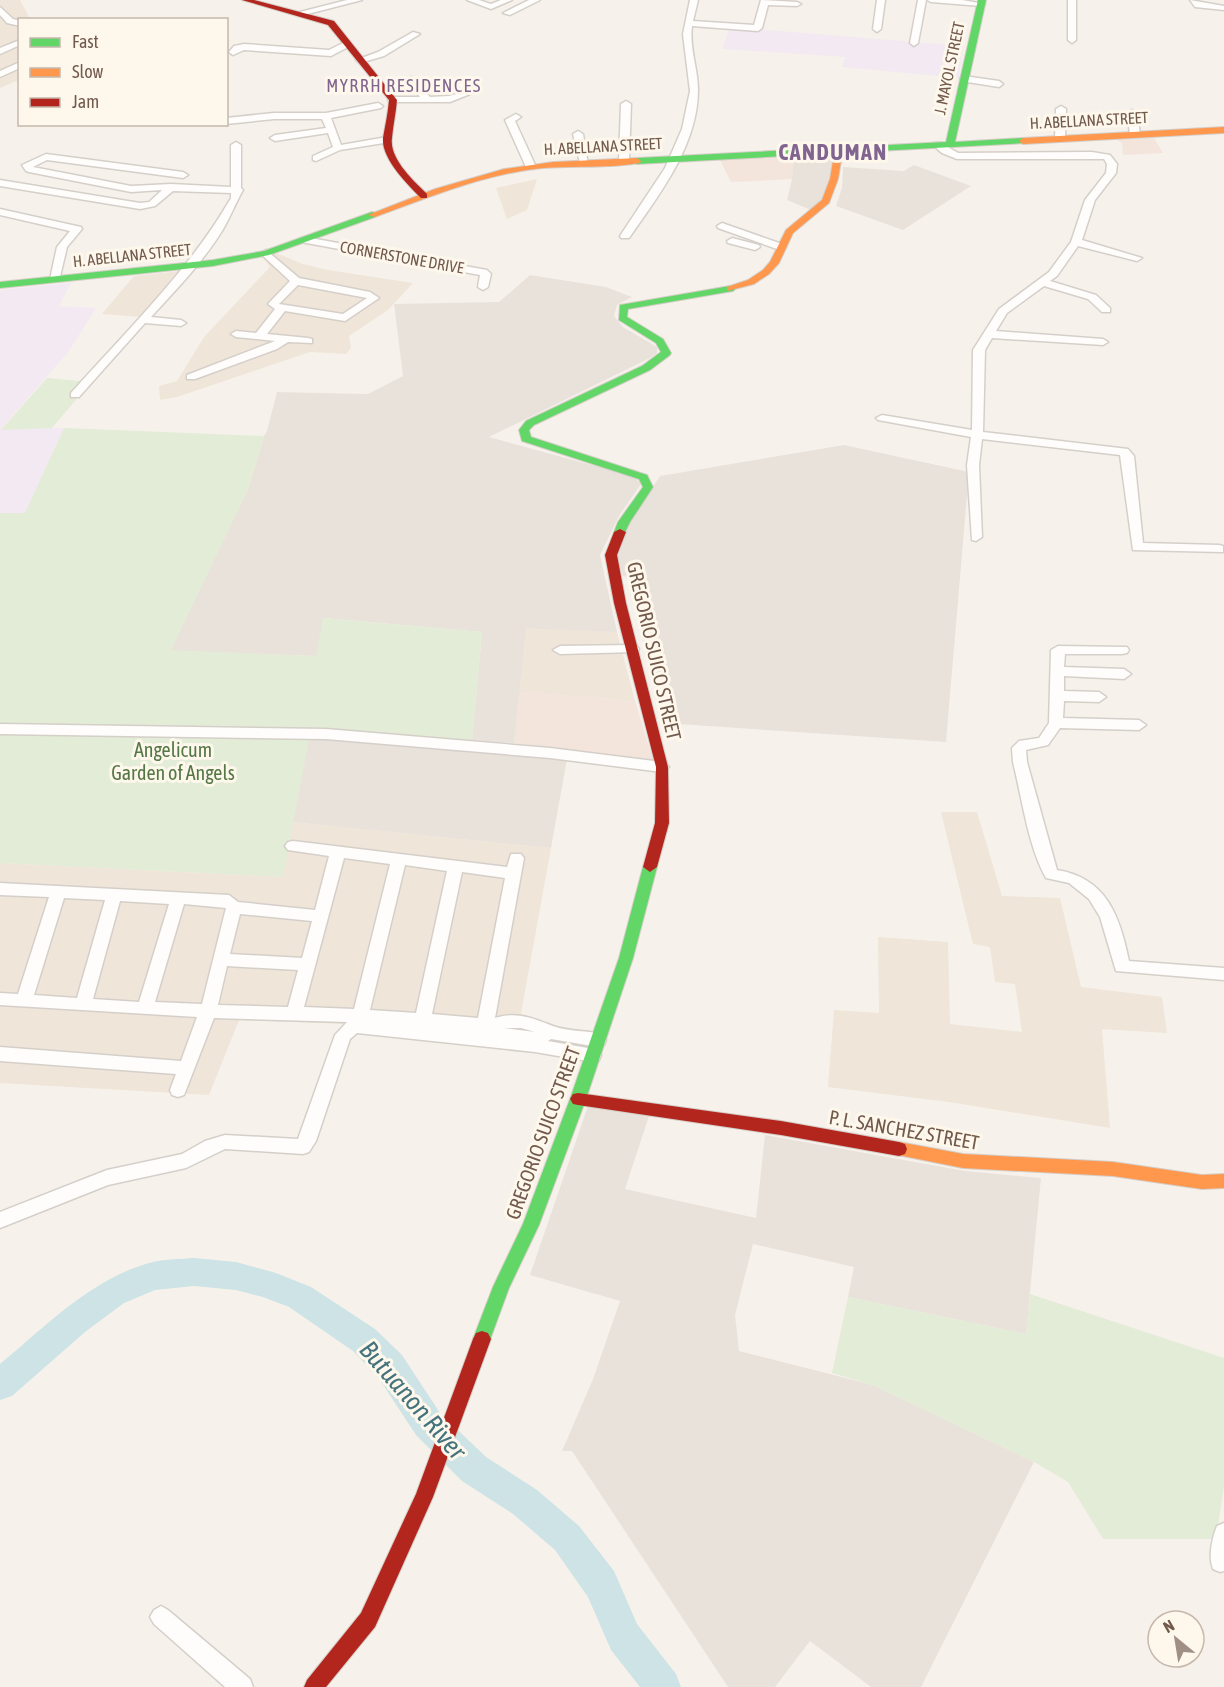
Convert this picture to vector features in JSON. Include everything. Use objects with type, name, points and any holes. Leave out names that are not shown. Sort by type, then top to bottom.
[{"type":"street","points":[[246,0],[331,23],[345,45],[393,100],[391,128],[387,141],[392,156],[404,175],[424,196]]},
{"type":"street","points":[[300,13],[358,0]]},
{"type":"street","points":[[477,1],[491,7],[508,0]]},
{"type":"street","points":[[507,13],[536,0]]},
{"type":"street","points":[[625,236],[675,158],[691,112],[694,76],[687,54],[688,22],[694,0]]},
{"type":"street","points":[[877,29],[881,0]]},
{"type":"street","points":[[914,43],[922,0]]},
{"type":"street","points":[[931,0],[982,2]]},
{"type":"street","points":[[1072,0],[1072,40]]},
{"type":"street","points":[[1194,0],[1198,5],[1224,8]]},
{"type":"street","points":[[688,22],[758,28],[765,1],[797,4]]},
{"type":"street","name":"J. MAYOL STREET","points":[[944,144],[964,79],[982,2]]},
{"type":"street","points":[[0,10],[10,21],[18,23]]},
{"type":"street","points":[[360,60],[381,54],[416,34]]},
{"type":"street","points":[[0,51],[18,43]]},
{"type":"street","points":[[398,44],[410,48]]},
{"type":"street","points":[[233,52],[237,48],[244,47],[331,53],[345,45]]},
{"type":"street","points":[[0,74],[18,66]]},
{"type":"street","points":[[964,79],[999,84]]},
{"type":"street","points":[[411,80],[426,98]]},
{"type":"street","points":[[393,100],[450,99],[465,94],[465,87],[459,82]]},
{"type":"street","points":[[624,160],[626,104]]},
{"type":"street","points":[[228,121],[274,116],[326,116],[378,106]]},
{"type":"street","points":[[1060,138],[1061,109]]},
{"type":"street","points":[[1132,113],[1135,134]]},
{"type":"street","points":[[326,116],[338,148]]},
{"type":"street","points":[[516,117],[510,120],[531,167]]},
{"type":"street","points":[[274,138],[330,130]]},
{"type":"street","name":"H. ABELLANA STREET","points":[[0,285],[192,265],[266,253],[424,196],[504,172],[531,167],[624,160],[1224,130]]},
{"type":"street","points":[[578,134],[585,163]]},
{"type":"street","points":[[316,158],[338,148],[387,141]]},
{"type":"street","points":[[944,144],[950,154],[965,157],[1092,155],[1107,157],[1112,164],[1111,173],[1090,200],[1076,242],[1053,274],[1003,310],[979,350],[973,465],[976,537]]},
{"type":"street","points":[[75,395],[192,265],[217,231],[236,198],[238,190],[236,145]]},
{"type":"street","name":"GREGORIO SUICO STREET","points":[[314,1687],[368,1620],[424,1497],[501,1287],[531,1225],[578,1100],[626,958],[662,823],[662,766],[611,555],[624,522],[648,488],[647,481],[641,475],[626,469],[526,439],[524,430],[530,423],[603,389],[663,357],[666,349],[661,342],[627,323],[622,318],[623,307],[724,291],[766,272],[773,264],[787,233],[825,202],[833,186],[839,149]]},
{"type":"street","points":[[183,175],[46,157],[27,165],[29,169],[131,189],[171,187],[238,190]]},
{"type":"street","points":[[0,183],[140,206],[152,204],[171,187]]},
{"type":"street","points":[[0,212],[77,229],[62,247],[55,279]]},
{"type":"street","points":[[722,226],[780,250]]},
{"type":"street","name":"CORNERSTONE DRIVE","points":[[305,240],[483,272],[486,274],[483,286]]},
{"type":"street","points":[[732,241],[780,250]]},
{"type":"street","points":[[1076,242],[1103,251],[1137,258]]},
{"type":"street","points":[[266,253],[296,281],[370,295],[374,298],[345,318],[282,308],[273,304],[296,281]]},
{"type":"street","points":[[1042,282],[1092,297],[1106,310]]},
{"type":"street","points":[[261,335],[282,308]]},
{"type":"street","points":[[142,320],[181,323]]},
{"type":"street","points":[[236,334],[308,341]]},
{"type":"street","points":[[989,334],[1103,342]]},
{"type":"street","points":[[191,377],[273,347],[284,340]]},
{"type":"street","points":[[882,418],[976,435],[1124,452],[1128,456],[1137,547],[1219,549]]},
{"type":"street","points":[[560,650],[632,649]]},
{"type":"street","points":[[1122,650],[1058,650],[1056,723],[1043,742],[1023,744],[1019,748],[1020,762],[1044,857],[1051,874],[1075,880],[1090,892],[1105,910],[1112,923],[1122,967],[1224,974]]},
{"type":"street","points":[[1059,671],[1124,674]]},
{"type":"street","points":[[1058,696],[1099,697]]},
{"type":"street","points":[[1056,723],[1139,725]]},
{"type":"street","points":[[0,729],[326,734],[550,753],[662,766]]},
{"type":"street","points":[[293,846],[456,866],[514,866],[488,1026]]},
{"type":"street","points":[[295,1012],[338,852]]},
{"type":"street","points":[[361,1015],[399,859]]},
{"type":"street","points":[[423,1018],[456,866]]},
{"type":"street","points":[[0,889],[229,901],[234,907],[319,916]]},
{"type":"street","points":[[24,1001],[59,891]]},
{"type":"street","points":[[83,1005],[114,895]]},
{"type":"street","points":[[145,1008],[177,899]]},
{"type":"street","points":[[178,1090],[208,1011],[234,907]]},
{"type":"street","points":[[221,960],[307,964]]},
{"type":"street","points":[[0,999],[208,1011],[295,1012],[423,1018],[488,1026],[503,1020],[541,1026],[549,1032],[595,1048]]},
{"type":"street","points":[[0,1220],[107,1178],[186,1161],[225,1142],[303,1147],[343,1035],[354,1026],[535,1046],[595,1048]]},
{"type":"street","points":[[0,1053],[186,1068]]},
{"type":"street","name":"P. L. SANCHEZ STREET","points":[[578,1100],[781,1128],[963,1161],[1113,1169],[1202,1182],[1224,1181]]},
{"type":"street","points":[[1220,1562],[1224,1533]]},
{"type":"street","points":[[161,1617],[242,1687]]},
{"type":"shaded area","points":[[0,0],[20,0],[29,18],[18,18],[18,80],[0,88]]},
{"type":"shaded area","points":[[730,27],[963,46],[959,78],[842,67],[845,57],[722,49]]},
{"type":"shaded area","points":[[1154,138],[1163,153],[1123,155],[1122,143],[1117,140]]},
{"type":"shaded area","points":[[833,155],[828,186],[819,204],[811,210],[787,200],[794,156]]},
{"type":"shaded area","points":[[794,156],[792,179],[731,182],[720,160]]},
{"type":"shaded area","points":[[914,165],[971,186],[903,230],[836,206],[842,188],[843,167],[904,171]]},
{"type":"shaded area","points":[[537,179],[527,210],[507,219],[496,188]]},
{"type":"shaded area","points":[[276,253],[303,264],[328,270],[413,283],[388,310],[349,336],[351,348],[346,354],[310,352],[177,397],[160,400],[159,386],[177,381],[204,337],[270,267],[262,256]]},
{"type":"shaded area","points":[[182,271],[141,317],[102,314],[134,276]]},
{"type":"shaded area","points":[[530,275],[606,287],[632,297],[617,305],[614,316],[623,327],[657,347],[657,353],[489,437],[617,472],[635,478],[641,484],[619,516],[600,555],[617,632],[526,628],[514,743],[472,740],[482,632],[324,618],[317,656],[170,651],[248,489],[277,392],[368,394],[403,376],[394,304],[499,302]]},
{"type":"shaded area","points":[[71,283],[59,306],[96,308],[69,351],[1,429],[64,428],[26,513],[0,612],[0,290]]},
{"type":"shaded area","points":[[844,445],[969,472],[946,742],[663,723],[628,577],[623,576],[617,556],[624,531],[660,476]]},
{"type":"shaded area","points":[[526,627],[617,632],[635,701],[519,692]]},
{"type":"shaded area","points":[[519,692],[635,701],[653,760],[514,743]]},
{"type":"shaded area","points":[[309,738],[567,759],[551,848],[292,822]]},
{"type":"shaded area","points":[[941,812],[977,812],[1002,896],[1060,898],[1081,987],[1162,997],[1167,1033],[1102,1029],[1110,1128],[949,1102],[828,1087],[834,1010],[879,1013],[878,937],[948,942],[950,1024],[1022,1032],[1015,984],[995,982],[990,947],[973,944]]},
{"type":"shaded area","points":[[292,822],[551,848],[516,1041],[398,1026],[239,1020],[209,1095],[0,1083],[0,863],[283,877]]},
{"type":"shaded area","points":[[588,1106],[650,1113],[625,1189],[756,1218],[765,1135],[965,1171],[1041,1178],[1026,1334],[848,1297],[854,1267],[753,1244],[735,1315],[739,1351],[873,1385],[1034,1462],[921,1687],[871,1687],[810,1641],[775,1687],[728,1687],[572,1451],[562,1451],[593,1379],[620,1301],[530,1275]]},
{"type":"green space","points":[[47,378],[91,382],[52,428],[1,430]]},
{"type":"green space","name":"Angelicum Garden of Angels","points":[[64,428],[264,436],[248,489],[171,650],[316,656],[323,618],[482,632],[472,740],[431,737],[429,748],[309,739],[283,877],[0,863],[0,513],[25,513]]},
{"type":"green space","points":[[1030,1294],[1224,1358],[1224,1486],[1216,1539],[1103,1539],[1068,1482],[1034,1462],[873,1385],[832,1373],[848,1297],[1026,1334]]},
{"type":"waterway","name":"Butuanon River","points":[[0,1385],[74,1322],[113,1293],[153,1276],[194,1272],[236,1276],[265,1283],[300,1297],[364,1340],[390,1366],[428,1424],[474,1469],[525,1502],[567,1538],[601,1584],[624,1637],[663,1687]]},
{"type":"traffic: fast","points":[[950,144],[982,0]]},
{"type":"traffic: fast","points":[[637,161],[1023,141]]},
{"type":"traffic: fast","points":[[0,285],[213,263],[266,253],[372,215]]},
{"type":"traffic: fast","points":[[620,532],[624,522],[648,487],[643,477],[526,439],[524,430],[530,423],[646,368],[666,353],[660,341],[622,318],[623,307],[730,289]]},
{"type":"traffic: fast","points":[[482,1339],[501,1287],[531,1225],[578,1099],[626,958],[650,867]]},
{"type":"traffic: slow","points":[[1023,141],[1224,130]]},
{"type":"traffic: slow","points":[[730,289],[751,282],[766,272],[774,263],[789,232],[826,201],[834,179],[839,149]]},
{"type":"traffic: slow","points":[[372,215],[454,186],[504,172],[553,165],[637,161]]},
{"type":"traffic: slow","points":[[899,1149],[963,1161],[1113,1169],[1202,1182],[1224,1181]]},
{"type":"traffic: jam","points":[[246,0],[331,23],[393,100],[391,128],[387,140],[392,156],[404,175],[424,196]]},
{"type":"traffic: jam","points":[[620,532],[611,555],[620,603],[662,767],[662,823],[650,867]]},
{"type":"traffic: jam","points":[[578,1099],[781,1128],[899,1149]]},
{"type":"traffic: jam","points":[[314,1687],[368,1620],[424,1497],[482,1339]]},
{"type":"district","name":"MYRRH RESIDENCES","points":[[404,86]]},
{"type":"district","name":"CANDUMAN","points":[[833,152]]}]
